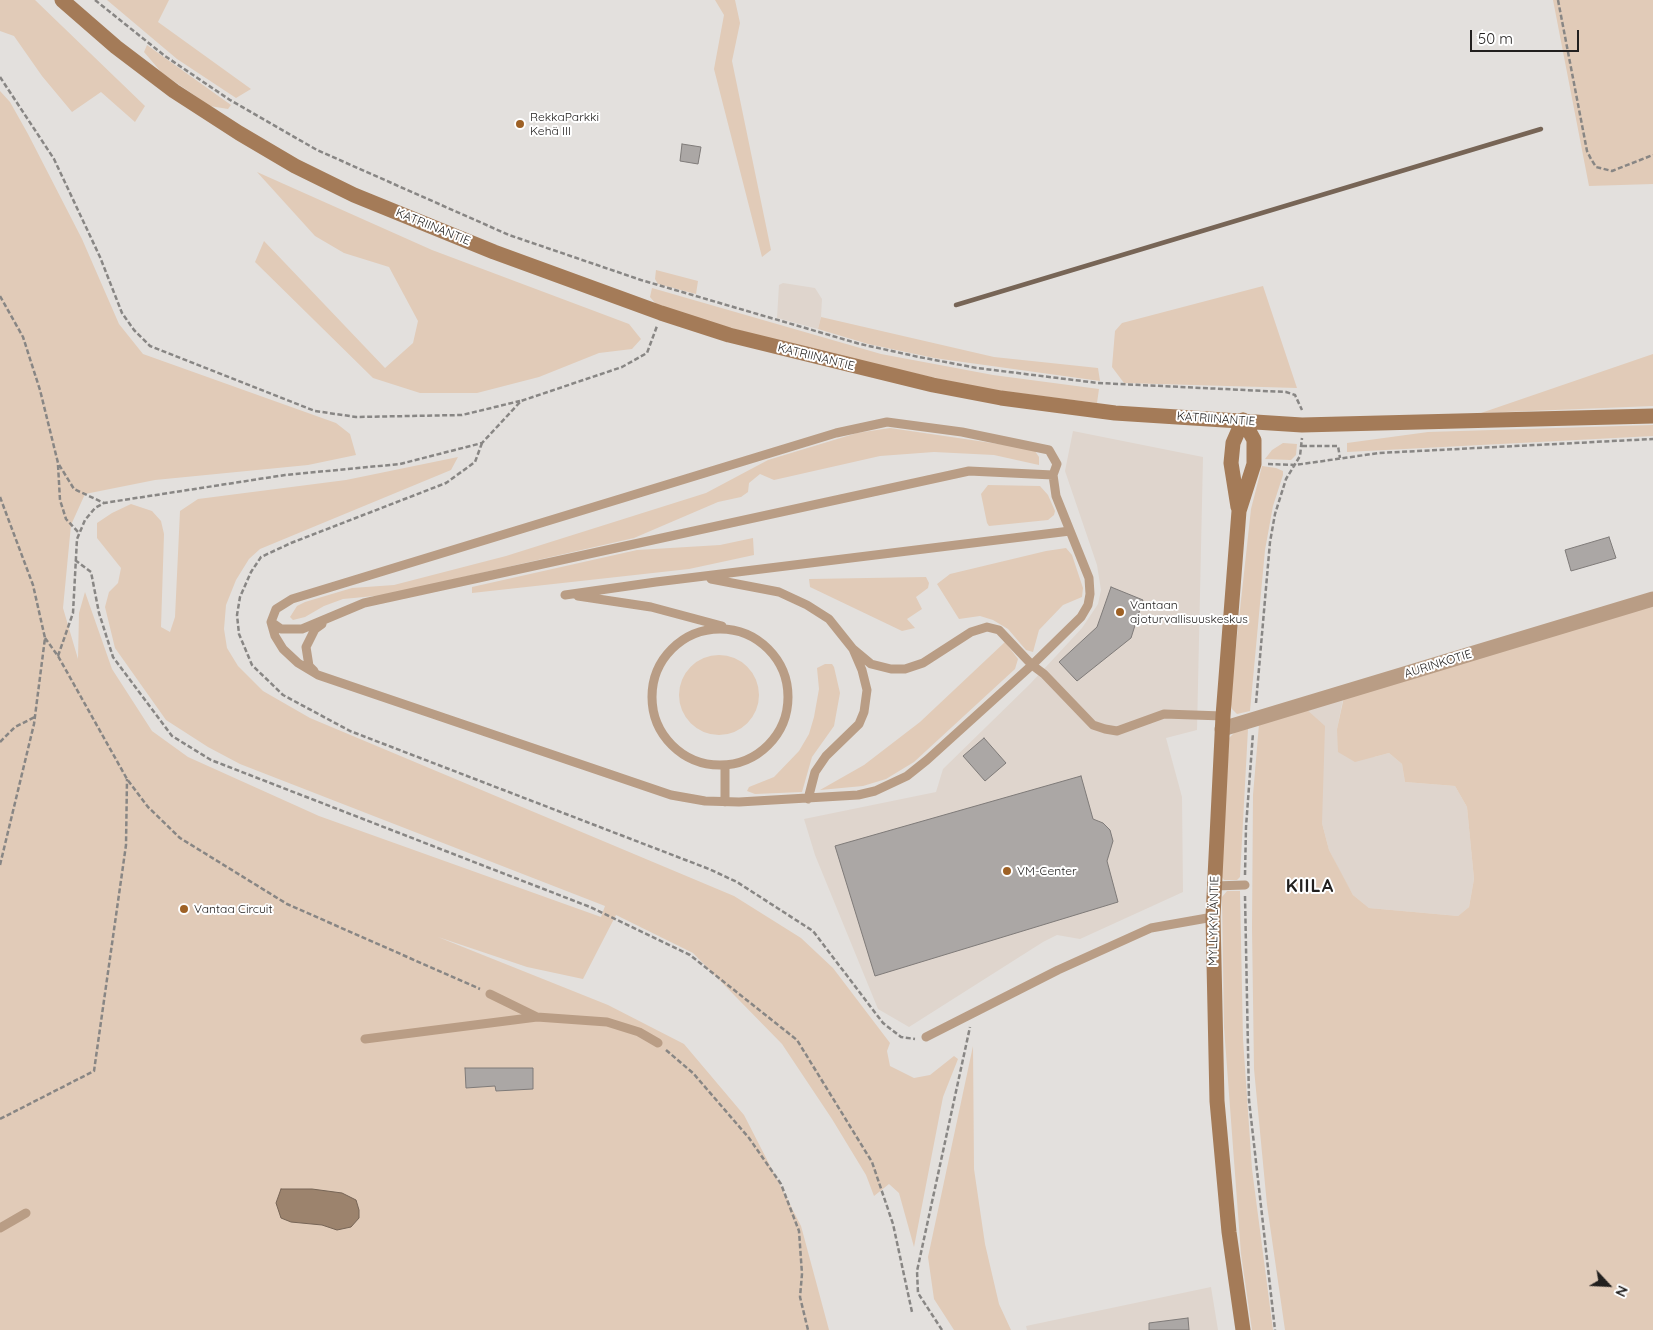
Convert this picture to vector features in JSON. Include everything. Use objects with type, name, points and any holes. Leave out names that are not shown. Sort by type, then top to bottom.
[{"type":"main road","name":"KATRIINANTIE","points":[[62,0],[116,47],[174,91],[239,133],[296,166],[354,195],[424,224],[661,313],[730,335],[865,370],[1001,398],[1115,413],[1302,425],[1653,416]]},
{"type":"main road","name":"MYLLYKYLÄNTIE","points":[[1239,511],[1231,463],[1233,443],[1243,420]]},
{"type":"main road","name":"MYLLYKYLÄNTIE","points":[[1243,420],[1254,440],[1254,464],[1239,511],[1223,722],[1213,917],[1217,1101],[1229,1232],[1243,1330]]},
{"type":"street","name":"AURINKOTIE","points":[[1223,722],[1254,720],[1653,599]]},
{"type":"lane","points":[[887,422],[1044,447],[1055,457],[1057,464],[1053,475],[1056,496],[1070,531],[1089,578],[1090,594],[1088,605],[1081,617],[1032,665],[907,776],[875,791],[858,795],[725,802],[705,801],[663,793],[318,675],[298,663],[283,649],[275,636],[272,622],[276,608],[292,600],[836,433],[887,422]]},
{"type":"lane","points":[[272,622],[282,629],[302,629],[364,603],[969,472],[1053,475]]},
{"type":"lane","points":[[734,630],[716,628],[698,632],[682,640],[669,651],[659,666],[652,692],[655,719],[663,735],[675,749],[690,758],[707,764],[725,765],[741,762],[756,755],[769,745],[782,725],[788,701],[787,685],[783,669],[775,655],[750,635],[734,630],[651,607],[565,595],[1070,531]]},
{"type":"lane","points":[[704,577],[779,592],[807,605],[829,619],[852,649],[862,670],[867,690],[864,712],[859,724],[826,756],[816,772],[808,799]]},
{"type":"lane","points":[[318,675],[309,666],[306,647],[315,629],[329,618]]},
{"type":"lane","points":[[852,649],[871,664],[890,669],[905,669],[923,663],[971,632],[988,627],[1000,630],[1032,665],[1044,674],[1093,725],[1117,731],[1164,714],[1223,722]]},
{"type":"lane","points":[[725,765],[725,802]]},
{"type":"lane","points":[[1214,886],[1245,885]]},
{"type":"lane","points":[[926,1037],[1150,928],[1213,917]]},
{"type":"lane","points":[[490,994],[537,1017]]},
{"type":"lane","points":[[365,1039],[537,1017],[607,1022],[639,1032],[658,1043]]},
{"type":"lane","points":[[0,1228],[26,1213]]},
{"type":"path","points":[[95,0],[165,56],[206,84],[316,150],[509,235],[632,277],[696,298],[851,342],[919,357],[977,368],[1098,383],[1286,392],[1295,395],[1302,407]]},
{"type":"path","points":[[1558,0],[1587,151],[1591,159],[1596,166],[1612,171],[1653,155]]},
{"type":"path","points":[[0,76],[54,160],[100,257],[122,313],[134,330],[150,346],[315,411],[347,416],[462,415],[521,401],[622,367],[647,353],[661,313]]},
{"type":"path","points":[[0,296],[22,337],[40,390],[58,463],[60,500],[66,519],[80,533]]},
{"type":"path","points":[[58,656],[73,613],[76,560],[80,533],[85,520],[95,508],[104,503],[284,475],[400,464],[482,443],[521,401]]},
{"type":"path","points":[[1295,465],[1379,453],[1653,439]]},
{"type":"path","points":[[1275,1330],[1249,1100],[1245,885],[1246,827],[1254,720],[1274,514],[1286,479],[1295,465],[1302,446],[1338,446],[1340,458]]},
{"type":"path","points":[[58,463],[74,489],[104,503]]},
{"type":"path","points":[[0,497],[33,585],[45,638],[35,717],[0,865]]},
{"type":"path","points":[[76,560],[91,572],[99,613],[113,657],[172,736],[211,760],[590,907],[690,955],[797,1040],[872,1162],[893,1224],[912,1312]]},
{"type":"path","points":[[45,638],[58,656],[127,779],[148,808],[180,838],[287,904],[443,971],[490,994]]},
{"type":"path","points":[[0,742],[15,727],[35,717]]},
{"type":"path","points":[[0,1119],[94,1071],[126,845],[127,779]]},
{"type":"path","points":[[942,1330],[918,1293],[917,1271],[973,1013]]},
{"type":"path","points":[[658,1043],[693,1073],[749,1138],[781,1184],[798,1231],[802,1274],[800,1297],[808,1330]]},
{"type":"shaded area","points":[[0,0],[35,0],[145,106],[135,122],[101,92],[72,112],[42,76],[14,36],[0,31]]},
{"type":"shaded area","points":[[107,0],[169,0],[158,22],[251,89],[236,98],[177,59]]},
{"type":"shaded area","points":[[715,0],[735,0],[740,23],[732,61],[771,250],[762,257],[714,69],[724,15]]},
{"type":"shaded area","points":[[1553,0],[1653,0],[1653,184],[1589,186]]},
{"type":"shaded area","points":[[147,45],[231,105],[228,109],[210,106],[162,73],[144,52]]},
{"type":"shaded area","name":"Vantaa Circuit","points":[[0,91],[10,102],[28,134],[82,239],[119,324],[143,354],[336,423],[350,434],[356,455],[308,465],[155,480],[85,494],[71,525],[63,608],[78,659],[79,613],[85,592],[112,669],[152,731],[188,757],[319,816],[601,917],[605,906],[240,764],[208,747],[166,720],[115,648],[105,607],[109,592],[118,583],[121,568],[97,538],[97,523],[112,513],[131,504],[152,511],[161,521],[164,534],[161,627],[170,632],[175,617],[180,511],[198,499],[346,480],[458,457],[451,470],[260,549],[249,559],[236,580],[226,605],[224,629],[227,648],[238,666],[263,691],[310,718],[734,896],[801,938],[833,968],[890,1043],[887,1051],[890,1066],[914,1078],[930,1075],[954,1056],[958,1059],[943,1097],[914,1247],[899,1193],[889,1184],[874,1196],[866,1175],[832,1119],[782,1044],[693,953],[616,915],[583,979],[527,967],[438,937],[608,1005],[684,1044],[744,1115],[801,1226],[829,1330],[0,1330]]},
{"type":"shaded area","points":[[257,172],[432,250],[629,324],[641,339],[632,349],[599,353],[539,377],[477,393],[420,393],[373,378],[255,262],[264,241],[385,368],[413,343],[418,321],[389,267],[344,253],[315,236]]},
{"type":"shaded area","points":[[656,270],[698,281],[696,294],[658,284],[655,279]]},
{"type":"shaded area","points":[[783,283],[815,288],[822,299],[818,329],[777,318],[779,285]]},
{"type":"shaded area","points":[[1263,286],[1297,388],[1124,383],[1112,367],[1115,331],[1122,323]]},
{"type":"shaded area","points":[[652,288],[881,354],[993,375],[1099,389],[1097,403],[985,389],[819,352],[713,323],[656,304],[650,297]]},
{"type":"shaded area","points":[[821,317],[994,357],[1098,368],[1100,381],[934,358],[868,344],[818,329]]},
{"type":"shaded area","points":[[1653,354],[1653,406],[1481,413]]},
{"type":"shaded area","points":[[1653,425],[1653,436],[1347,452],[1347,443],[1428,432]]},
{"type":"shaded area","points":[[890,428],[1026,448],[1035,451],[1039,457],[1039,465],[994,455],[934,452],[880,456],[774,480],[760,474],[749,483],[748,492],[741,497],[718,502],[634,538],[385,595],[343,599],[324,606],[305,617],[293,620],[290,617],[297,606],[305,602],[352,588],[394,585],[506,556],[706,493],[768,460],[857,433]]},
{"type":"shaded area","points":[[1073,431],[1203,457],[1197,730],[1166,738],[1182,797],[1183,892],[1080,939],[1057,935],[909,1027],[878,1009],[815,855],[804,819],[936,792],[943,769],[1030,684],[1082,628],[1098,604],[1101,590],[1097,565],[1065,471]]},
{"type":"shaded area","points":[[1283,443],[1297,444],[1296,455],[1291,460],[1265,459],[1272,450]]},
{"type":"shaded area","points":[[1262,466],[1283,471],[1283,475],[1273,506],[1265,550],[1250,711],[1237,714],[1232,709],[1230,701],[1251,509]]},
{"type":"shaded area","points":[[988,485],[1040,486],[1048,495],[1055,511],[1054,515],[1048,520],[989,526],[981,494]]},
{"type":"shaded area","points":[[753,538],[754,555],[689,569],[472,593],[472,587],[637,550],[720,545]]},
{"type":"shaded area","points":[[1066,548],[1072,555],[1083,588],[1082,597],[1063,605],[1039,630],[1033,652],[1026,650],[1008,629],[993,620],[980,616],[959,619],[937,584],[950,574]]},
{"type":"shaded area","points":[[926,577],[929,583],[928,588],[916,597],[922,609],[907,619],[915,628],[902,631],[810,587],[809,579]]},
{"type":"shaded area","points":[[1653,605],[1653,1330],[1285,1330],[1267,1205],[1254,1069],[1253,795],[1259,724],[1306,709],[1325,726],[1322,823],[1329,850],[1353,895],[1369,908],[1458,916],[1469,907],[1474,879],[1467,807],[1455,786],[1405,782],[1402,764],[1389,753],[1355,762],[1338,752],[1337,729],[1344,697]]},
{"type":"shaded area","points":[[1005,642],[1018,659],[1015,669],[914,762],[886,779],[863,786],[820,790],[864,765],[920,722]]},
{"type":"shaded area","points":[[711,655],[727,655],[748,666],[759,687],[759,703],[748,724],[727,735],[711,735],[697,729],[685,717],[679,703],[679,687],[685,673],[697,661]]},
{"type":"shaded area","points":[[825,664],[832,664],[834,667],[840,693],[834,726],[812,757],[802,792],[755,794],[747,791],[749,787],[774,777],[799,751],[809,734],[814,717],[819,689],[817,668]]},
{"type":"shaded area","points":[[1343,699],[1337,729],[1374,757],[1389,753],[1402,764],[1405,782],[1455,786],[1467,807],[1474,879],[1469,907],[1458,916],[1369,908],[1353,895],[1341,874],[1329,850],[1322,823],[1306,709]]},
{"type":"shaded area","points":[[1248,729],[1240,877],[1237,880],[1224,880],[1221,876],[1229,738],[1237,730]]},
{"type":"shaded area","points":[[1227,891],[1240,891],[1243,1039],[1252,1169],[1273,1330],[1252,1330],[1241,1254],[1224,1027],[1222,897]]},
{"type":"shaded area","points":[[973,1046],[974,1169],[985,1244],[999,1304],[1011,1330],[954,1330],[934,1299],[928,1257]]},
{"type":"shaded area","points":[[281,1189],[312,1189],[342,1193],[356,1200],[359,1218],[351,1227],[337,1230],[322,1225],[291,1222],[281,1218],[276,1203]]},
{"type":"shaded area","points":[[1211,1287],[1218,1330],[1027,1330],[1026,1326]]},
{"type":"building","points":[[682,144],[701,147],[698,164],[680,161]]},
{"type":"building","points":[[1609,537],[1616,558],[1571,571],[1565,550]]},
{"type":"building","points":[[1111,587],[1143,600],[1131,638],[1077,681],[1059,662],[1097,627]]},
{"type":"building","points":[[984,738],[1006,763],[985,781],[963,756]]},
{"type":"building","points":[[1081,776],[1093,819],[1103,823],[1110,830],[1113,841],[1107,861],[1118,902],[875,976],[835,846]]},
{"type":"building","points":[[465,1068],[533,1068],[533,1089],[496,1091],[495,1086],[466,1088]]},
{"type":"building","points":[[1188,1318],[1189,1330],[1149,1330],[1149,1323]]},
{"type":"waterway","points":[[956,305],[1541,129]]},
{"type":"place","name":"RekkaParkki Kehä III","points":[[520,124]]},
{"type":"place","name":"Vantaan ajoturvallisuuskeskus","points":[[1120,612]]},
{"type":"place","name":"VM-Center","points":[[1007,871]]},
{"type":"place","name":"Vantaa Circuit","points":[[184,909]]},
{"type":"district","name":"KIILA","points":[[1310,887]]}]
